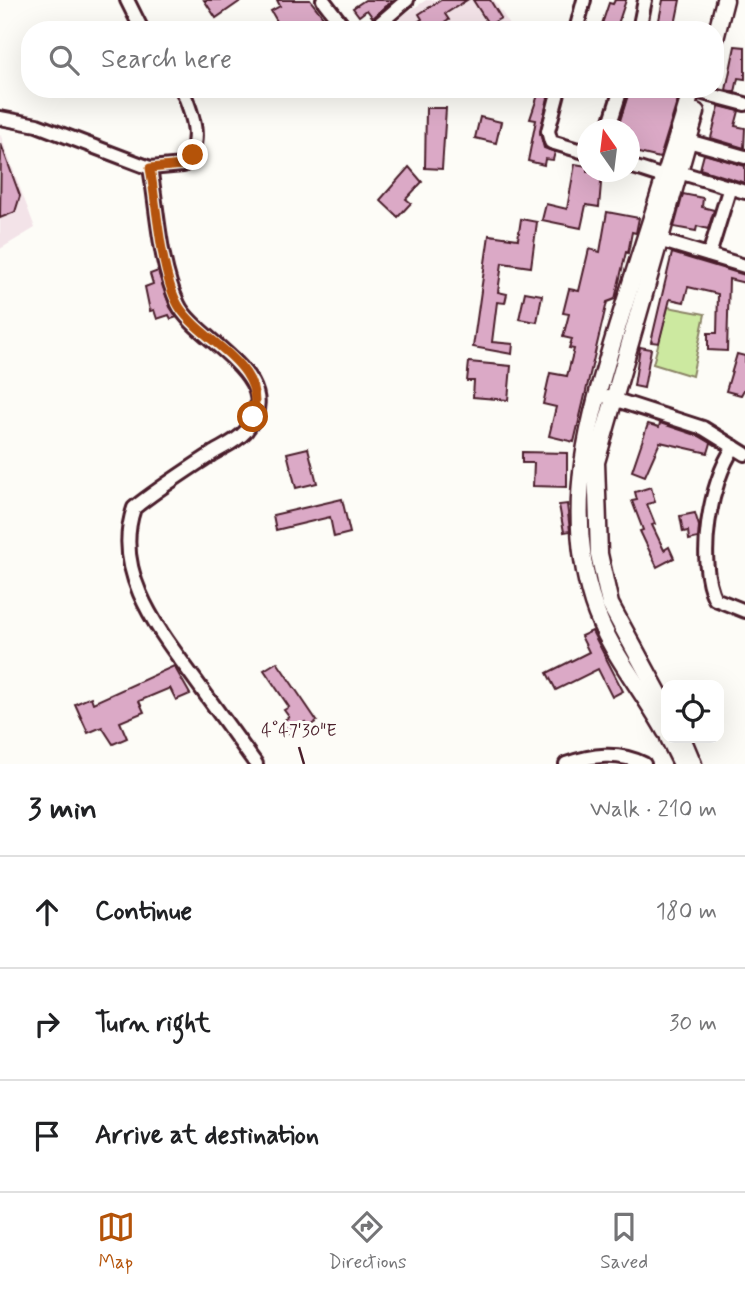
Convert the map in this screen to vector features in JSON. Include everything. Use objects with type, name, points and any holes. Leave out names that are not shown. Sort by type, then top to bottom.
[{"type":"main road","points":[[712,21],[718,0]]},
{"type":"main road","points":[[720,21],[725,0]]},
{"type":"main road","points":[[661,697],[610,604],[599,554],[596,462],[651,238],[669,172],[683,140],[695,98]]},
{"type":"main road","points":[[651,238],[597,394],[582,456],[579,509],[587,578],[594,606],[613,644],[661,724]]},
{"type":"main road","points":[[672,743],[682,764]]},
{"type":"main road","points":[[684,743],[693,764]]},
{"type":"street","points":[[127,0],[138,21]]},
{"type":"street","points":[[323,0],[339,21]]},
{"type":"street","points":[[382,21],[407,0]]},
{"type":"street","points":[[578,21],[584,0]]},
{"type":"street","points":[[641,21],[645,0]]},
{"type":"street","points":[[0,118],[37,125],[150,168],[183,165],[193,155],[196,137],[192,110],[186,98]]},
{"type":"street","points":[[557,98],[548,131],[551,142],[577,150]]},
{"type":"street","points":[[611,119],[618,98]]},
{"type":"street","points":[[724,98],[745,104]]},
{"type":"street","points":[[683,140],[745,157]]},
{"type":"street","points":[[150,168],[167,276],[180,307],[198,327],[229,352],[250,379],[256,393],[256,405],[244,433],[134,508],[129,521],[128,550],[133,577],[152,621],[256,764]]},
{"type":"street","points":[[640,168],[669,172],[745,192]]},
{"type":"street","points":[[709,255],[730,187]]},
{"type":"street","points":[[651,238],[745,266]]},
{"type":"street","points":[[597,394],[703,428],[739,450],[719,475],[710,519],[708,585],[715,599],[745,611]]},
{"type":"street","points":[[566,764],[606,755],[633,759],[644,764]]},
{"type":"shaded area","points":[[426,0],[494,0],[507,21],[401,21],[399,18]]},
{"type":"shaded area","points":[[0,134],[35,228],[0,249]]},
{"type":"green space","points":[[668,307],[705,314],[692,376],[653,364]]},
{"type":"building","points":[[204,0],[242,0],[216,18]]},
{"type":"building","points":[[277,0],[310,0],[326,21],[277,21],[271,11],[280,6]]},
{"type":"building","points":[[365,0],[392,1],[373,18],[367,10],[359,16],[353,8]]},
{"type":"building","points":[[441,0],[467,0],[445,14],[447,21],[419,21],[422,19],[419,14]]},
{"type":"building","points":[[473,0],[490,0],[501,18],[486,21]]},
{"type":"building","points":[[615,0],[626,0],[619,21],[603,21],[609,3],[613,4]]},
{"type":"building","points":[[663,0],[680,0],[676,21],[659,21]]},
{"type":"building","points":[[735,46],[745,47],[745,79],[738,78],[735,92],[726,90]]},
{"type":"building","points":[[537,98],[548,98],[540,133],[544,148],[555,152],[553,160],[545,159],[544,165],[528,161],[536,120],[530,119]]},
{"type":"building","points":[[627,98],[678,98],[660,158],[640,153],[640,119],[620,119]]},
{"type":"building","points":[[719,106],[739,111],[735,126],[745,128],[744,148],[711,138]]},
{"type":"building","points":[[426,108],[446,108],[442,169],[425,168]]},
{"type":"building","points":[[480,117],[501,122],[496,143],[475,138]]},
{"type":"building","points":[[1,144],[20,196],[15,212],[0,218]]},
{"type":"building","points":[[704,154],[745,166],[745,183],[700,169]]},
{"type":"building","points":[[577,164],[577,182],[601,182],[599,207],[586,205],[581,228],[542,220],[546,204],[567,209]]},
{"type":"building","points":[[409,167],[422,182],[406,199],[411,203],[398,217],[380,200]]},
{"type":"building","points":[[683,194],[703,198],[702,207],[714,210],[708,229],[697,226],[696,231],[674,227]]},
{"type":"building","points":[[607,212],[639,218],[636,233],[632,232],[628,253],[626,252],[615,299],[607,302],[574,442],[549,436],[556,407],[543,404],[550,373],[567,376],[574,349],[569,348],[572,339],[563,337],[569,314],[563,313],[569,289],[579,291],[589,249],[600,252]]},
{"type":"building","points":[[521,219],[537,222],[531,267],[502,263],[498,292],[507,294],[505,303],[497,302],[492,342],[513,344],[512,354],[473,347],[489,235],[518,239]]},
{"type":"building","points":[[672,253],[745,275],[745,283],[729,279],[727,351],[708,350],[708,333],[717,333],[718,294],[688,287],[684,302],[670,299],[659,343],[651,342]]},
{"type":"building","points":[[158,271],[170,307],[177,317],[171,319],[169,315],[157,319],[154,310],[150,311],[145,287],[153,284],[150,274]]},
{"type":"building","points":[[525,292],[542,295],[537,322],[519,319]]},
{"type":"building","points":[[640,347],[651,349],[644,388],[634,386]]},
{"type":"building","points":[[737,354],[745,356],[745,388],[741,395],[726,391]]},
{"type":"building","points":[[469,362],[511,366],[508,400],[473,397],[474,381],[467,381]]},
{"type":"building","points":[[660,423],[699,436],[711,443],[708,453],[660,442],[645,476],[632,471],[648,424],[659,427]]},
{"type":"building","points":[[308,448],[317,483],[296,488],[287,453]]},
{"type":"building","points":[[522,452],[567,453],[567,487],[533,486],[534,463],[522,463]]},
{"type":"building","points":[[651,487],[655,502],[647,504],[655,524],[652,525],[664,550],[669,547],[674,558],[657,567],[640,531],[643,530],[632,501],[637,500],[635,492]]},
{"type":"building","points":[[342,499],[350,533],[334,537],[330,517],[276,530],[273,515]]},
{"type":"building","points":[[567,504],[570,531],[564,532],[559,505]]},
{"type":"building","points":[[695,513],[699,526],[698,538],[689,540],[688,531],[683,532],[680,516]]},
{"type":"building","points":[[592,631],[623,691],[612,697],[598,669],[556,690],[547,673],[589,652],[581,636]]},
{"type":"building","points":[[277,662],[317,721],[308,727],[305,722],[289,733],[281,722],[289,717],[284,710],[289,707],[264,670]]},
{"type":"building","points":[[174,666],[190,694],[176,700],[170,688],[139,701],[144,712],[120,722],[127,738],[113,744],[102,727],[88,733],[75,704],[91,697],[93,703]]},
{"type":"route","points":[[193,155],[183,165],[150,168],[167,276],[180,307],[198,327],[229,352],[250,379],[256,393],[253,417]]}]
